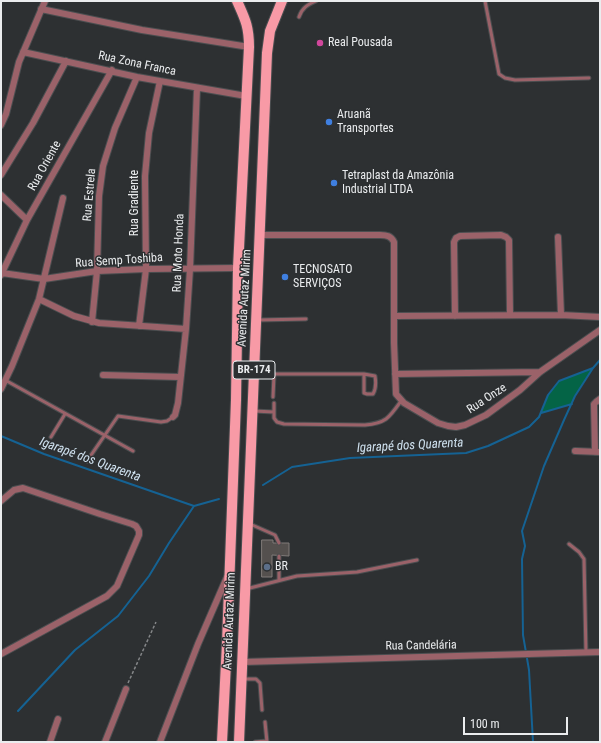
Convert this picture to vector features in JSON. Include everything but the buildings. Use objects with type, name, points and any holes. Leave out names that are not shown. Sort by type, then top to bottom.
[{"type":"main road","name":"Avenida Autaz Mirim","points":[[222,742],[236,400],[238,268],[249,46],[249,34],[246,20],[237,1]]},
{"type":"main road","name":"Avenida Autaz Mirim","points":[[239,742],[268,43],[274,20],[282,1]]},
{"type":"main road","points":[[236,400],[253,405]]},
{"type":"street","points":[[1,125],[6,114],[23,52],[45,1]]},
{"type":"street","points":[[41,9],[142,30],[249,46]]},
{"type":"street","name":"Rua Zona Franca","points":[[23,52],[112,70],[137,77],[246,96]]},
{"type":"street","points":[[1,175],[33,123],[66,61]]},
{"type":"street","name":"Rua Oriente","points":[[1,274],[27,220],[112,70]]},
{"type":"street","name":"Rua Estrela","points":[[92,322],[97,271],[99,196],[103,166],[115,128],[137,77]]},
{"type":"street","name":"Rua Gradiente","points":[[138,326],[146,269],[145,176],[149,133],[160,81]]},
{"type":"street","name":"Rua Moto Honda","points":[[172,417],[175,415],[178,403],[186,329],[190,269],[196,88]]},
{"type":"street","points":[[1,195],[27,220]]},
{"type":"street","points":[[1,389],[39,300],[63,198]]},
{"type":"street","points":[[260,236],[380,234],[389,236],[394,242],[395,374],[396,394],[401,401]]},
{"type":"street","points":[[455,316],[454,242],[456,238],[460,236],[501,235],[509,240],[510,315]]},
{"type":"street","points":[[558,237],[560,315]]},
{"type":"street","name":"Rua Semp Toshiba","points":[[1,274],[44,279],[97,271],[238,268]]},
{"type":"street","points":[[39,300],[74,316],[92,322],[110,325],[186,329]]},
{"type":"street","points":[[395,316],[600,316]]},
{"type":"street","name":"Rua Onze","points":[[401,401],[438,423],[448,426],[465,425],[486,415],[520,390],[540,372],[600,330]]},
{"type":"street","points":[[395,374],[540,372]]},
{"type":"street","points":[[103,375],[180,377]]},
{"type":"street","points":[[575,451],[598,452],[594,408],[596,402],[600,399]]},
{"type":"street","points":[[1,501],[14,490],[23,488],[136,526],[139,531],[139,536],[117,586],[106,596],[1,654]]},
{"type":"street","points":[[160,742],[198,644],[229,572]]},
{"type":"street","name":"Rua Candelária","points":[[242,662],[600,652]]},
{"type":"street","points":[[105,742],[126,689]]},
{"type":"street","points":[[50,742],[58,719]]},
{"type":"lane","points":[[299,17],[301,10],[307,5],[316,1]]},
{"type":"lane","points":[[485,1],[499,74],[505,78],[515,80],[589,78]]},
{"type":"lane","points":[[257,320],[306,319]]},
{"type":"lane","points":[[254,374],[364,374],[375,376],[375,391],[373,394],[364,393],[364,374]]},
{"type":"lane","points":[[273,397],[274,374]]},
{"type":"lane","points":[[5,380],[133,451]]},
{"type":"lane","points":[[274,403],[274,418],[278,422],[284,424],[373,424],[386,420],[401,401]]},
{"type":"lane","points":[[253,405],[274,412]]},
{"type":"lane","points":[[51,437],[65,414]]},
{"type":"lane","points":[[87,461],[106,435],[114,419],[118,416],[161,422],[167,421],[172,417]]},
{"type":"lane","points":[[248,523],[275,535],[279,543]]},
{"type":"lane","points":[[569,544],[579,552],[584,559],[586,652]]},
{"type":"lane","points":[[279,556],[279,580]]},
{"type":"lane","points":[[245,589],[305,575],[356,572],[417,560]]},
{"type":"lane","points":[[241,679],[256,679],[260,683],[262,710]]},
{"type":"lane","points":[[255,742],[267,741],[265,722]]},
{"type":"path","points":[[126,689],[156,622]]},
{"type":"green space","points":[[593,368],[575,396],[572,404],[541,413],[548,395],[559,381]]},
{"type":"waterway","name":"Igarapé dos Quarenta","points":[[263,485],[292,467],[350,458],[466,453],[488,446],[529,427],[539,417],[548,395],[559,381],[593,368],[600,360]]},
{"type":"waterway","points":[[533,742],[529,670],[523,635],[522,559],[525,546],[522,531],[544,466],[564,420],[575,396],[593,368]]},
{"type":"waterway","points":[[541,413],[572,404]]},
{"type":"waterway","name":"Igarapé dos Quarenta","points":[[1,436],[44,454],[194,506],[219,499]]},
{"type":"waterway","points":[[18,711],[75,650],[118,616],[149,576],[194,506]]},
{"type":"place","name":"Real Pousada","points":[[320,43]]},
{"type":"place","name":"Aruanã Transportes","points":[[329,122]]},
{"type":"place","name":"Tetraplast da Amazônia Industrial LTDA","points":[[334,183]]},
{"type":"place","name":"TECNOSATO SERVIÇOS","points":[[285,277]]},
{"type":"place","name":"BR","points":[[267,567]]}]
